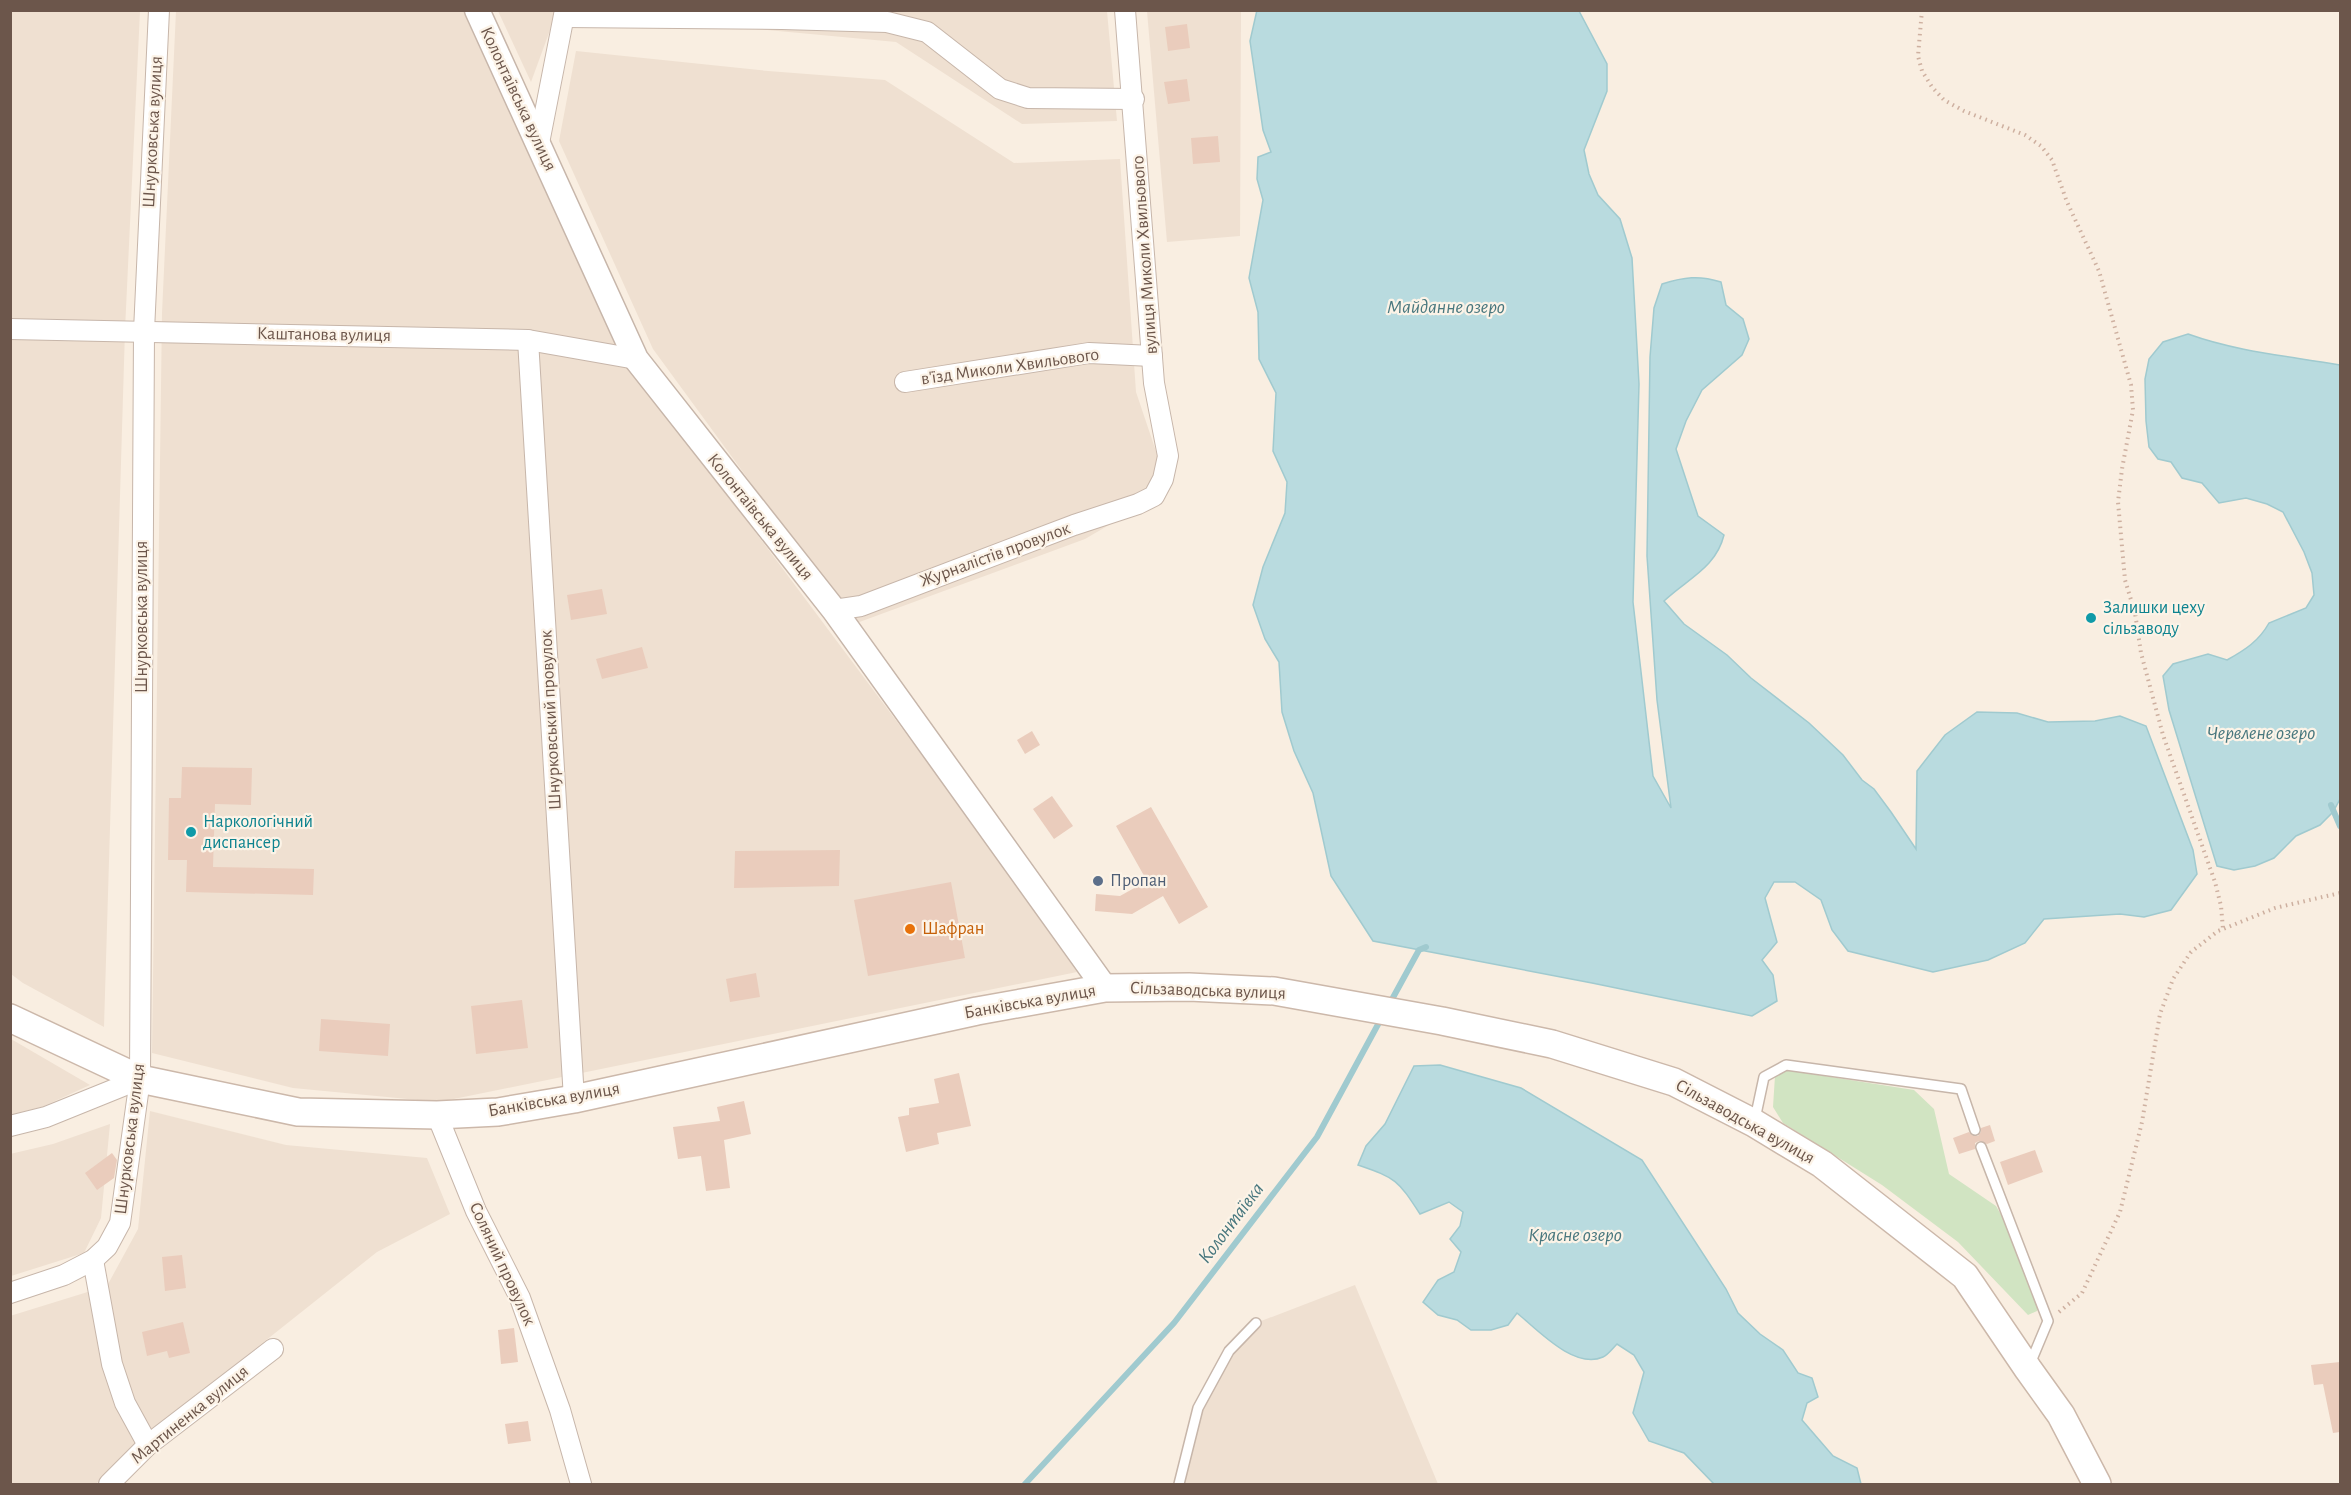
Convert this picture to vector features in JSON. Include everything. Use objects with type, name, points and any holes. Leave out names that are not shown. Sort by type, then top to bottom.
[{"type":"main road","name":"Сільзаводська вулиця","points":[[1105,988],[1189,987],[1274,991],[1442,1021],[1552,1044],[1674,1082],[1754,1123],[1822,1164],[1965,1276],[2061,1415],[2097,1485]]},
{"type":"main road","name":"Банківська вулиця","points":[[10,1018],[140,1078],[298,1112],[437,1115],[498,1112],[574,1099],[965,1014],[1105,988]]},
{"type":"street","name":"Шнурковська вулиця","points":[[93,1260],[107,1247],[120,1223],[140,1078],[144,331],[159,10]]},
{"type":"street","name":"Колонтаївська вулиця","points":[[477,10],[636,359],[834,610],[1105,988]]},
{"type":"street","name":"вулиця Миколи Хвильового","points":[[1125,10],[1134,99],[1154,383],[1168,456],[1163,479],[1154,496]]},
{"type":"street","points":[[539,143],[564,14],[887,22],[927,32],[1000,89],[1013,94],[1028,98],[1134,99]]},
{"type":"street","name":"Каштанова вулиця","points":[[10,329],[528,340],[636,359]]},
{"type":"street","name":"Шнурковський провулок","points":[[528,340],[574,1099]]},
{"type":"street","name":"в'їзд Миколи Хвильового","points":[[905,382],[1089,353],[1152,356]]},
{"type":"street","name":"Журналістів провулок","points":[[834,610],[861,606],[1074,525],[1138,504],[1154,496]]},
{"type":"street","points":[[10,1126],[46,1117],[140,1078]]},
{"type":"street","name":"Соляний провулок","points":[[437,1115],[476,1211],[520,1298],[560,1410],[581,1485]]},
{"type":"street","points":[[10,1293],[64,1275],[93,1260],[112,1364],[125,1403],[148,1445]]},
{"type":"street","name":"Мартиненка вулиця","points":[[109,1485],[148,1445],[273,1348]]},
{"type":"lane","points":[[1754,1123],[1764,1077],[1786,1065],[1961,1089],[1975,1130]]},
{"type":"lane","points":[[1980,1147],[2048,1321],[2028,1369]]},
{"type":"lane","points":[[1179,1485],[1198,1408],[1229,1352],[1256,1323]]},
{"type":"path","points":[[1922,10],[1918,56],[1922,71],[1932,87],[1944,100],[1964,111],[2025,135],[2041,146],[2052,160],[2067,202],[2099,271],[2131,385],[2133,410],[2118,502],[2125,580],[2135,613],[2142,653],[2163,735],[2215,882],[2221,906],[2223,929]]},
{"type":"path","points":[[2048,1321],[2082,1293],[2120,1212],[2142,1122],[2160,1014],[2173,979],[2191,952],[2223,929],[2275,908],[2340,893]]},
{"type":"shaded area","points":[[596,10],[1107,11],[1117,121],[1022,124],[896,42],[595,14]]},
{"type":"shaded area","points":[[11,11],[140,11],[125,330],[104,1027],[23,983],[11,974]]},
{"type":"shaded area","points":[[176,11],[463,11],[620,351],[954,798],[1077,972],[439,1102],[293,1088],[152,1053],[162,313]]},
{"type":"shaded area","points":[[498,11],[557,11],[531,82]]},
{"type":"shaded area","points":[[1147,11],[1241,11],[1240,236],[1167,242]]},
{"type":"shaded area","points":[[576,51],[768,71],[885,80],[1014,163],[1120,159],[1136,392],[1169,490],[1085,539],[854,624],[653,349],[559,141]]},
{"type":"shaded area","points":[[11,1039],[90,1085],[42,1107],[11,1115]]},
{"type":"shaded area","points":[[150,1111],[286,1145],[427,1158],[450,1214],[377,1252],[138,1442],[96,1484],[11,1484],[10,1316],[107,1286],[138,1229]]},
{"type":"shaded area","points":[[110,1124],[101,1218],[84,1253],[11,1276],[10,1154],[53,1144]]},
{"type":"shaded area","points":[[1355,1285],[1438,1484],[1179,1484],[1198,1408],[1214,1376],[1256,1323]]},
{"type":"green space","points":[[1786,1070],[1914,1090],[1934,1109],[1949,1174],[1996,1206],[2008,1227],[2039,1305],[2037,1311],[2028,1315],[1958,1242],[1882,1185],[1783,1123],[1773,1107],[1775,1076]]},
{"type":"water","name":"Майданне озеро","points":[[1257,10],[1579,11],[1607,64],[1607,91],[1584,150],[1589,174],[1598,195],[1620,219],[1632,258],[1639,384],[1633,602],[1653,776],[1671,808],[1657,700],[1647,556],[1650,357],[1654,308],[1662,284],[1685,278],[1698,278],[1721,282],[1726,305],[1743,319],[1749,339],[1742,355],[1702,390],[1686,421],[1676,449],[1698,516],[1724,535],[1708,565],[1664,601],[1684,624],[1727,655],[1751,678],[1809,723],[1843,755],[1862,780],[1874,789],[1916,849],[1917,771],[1945,735],[1977,712],[2017,713],[2048,722],[2095,721],[2120,716],[2146,726],[2193,850],[2197,874],[2171,910],[2144,917],[2120,914],[2044,919],[2025,943],[1988,960],[1933,972],[1848,951],[1832,930],[1821,900],[1795,882],[1774,882],[1765,898],[1777,942],[1762,960],[1773,975],[1777,1001],[1752,1016],[1373,941],[1331,876],[1313,793],[1294,751],[1282,712],[1279,662],[1265,639],[1253,605],[1263,567],[1285,513],[1287,482],[1273,451],[1276,393],[1259,359],[1258,312],[1249,278],[1263,200],[1257,179],[1258,157],[1271,152],[1263,130],[1250,41]]},
{"type":"water","name":"Червлене озеро","points":[[2188,334],[2245,349],[2340,365],[2340,799],[2333,812],[2320,825],[2296,836],[2274,858],[2255,866],[2234,870],[2217,866],[2169,710],[2163,676],[2173,664],[2208,654],[2227,660],[2251,644],[2269,623],[2306,608],[2314,595],[2312,573],[2283,512],[2267,504],[2246,498],[2219,503],[2202,483],[2182,478],[2171,462],[2158,459],[2149,447],[2145,379],[2149,359],[2163,342]]},
{"type":"water","name":"Красне озеро","points":[[1440,1065],[1521,1088],[1642,1160],[1726,1289],[1738,1313],[1760,1334],[1783,1350],[1798,1373],[1812,1378],[1818,1397],[1807,1403],[1802,1420],[1833,1456],[1857,1468],[1861,1484],[1714,1484],[1684,1453],[1649,1441],[1633,1413],[1644,1372],[1634,1355],[1617,1344],[1603,1357],[1580,1358],[1557,1346],[1517,1313],[1508,1325],[1491,1330],[1471,1330],[1457,1320],[1438,1315],[1423,1302],[1438,1280],[1454,1272],[1461,1252],[1450,1239],[1460,1226],[1463,1212],[1449,1202],[1420,1214],[1401,1187],[1389,1177],[1358,1165],[1366,1146],[1385,1124],[1414,1066]]},
{"type":"building","points":[[1187,24],[1190,48],[1168,51],[1165,27]]},
{"type":"building","points":[[1187,79],[1190,101],[1168,104],[1164,82]]},
{"type":"building","points":[[1218,136],[1220,162],[1193,164],[1191,138]]},
{"type":"building","points":[[602,589],[607,614],[571,620],[567,595]]},
{"type":"building","points":[[642,647],[648,668],[602,679],[596,659]]},
{"type":"building","points":[[1032,731],[1040,745],[1025,754],[1017,740]]},
{"type":"building","name":"Наркологічний диспансер","points":[[182,767],[252,768],[251,805],[215,804],[213,867],[314,869],[313,895],[186,892],[187,860],[168,860],[169,798],[181,798]]},
{"type":"building","points":[[1052,796],[1073,826],[1054,839],[1033,809]]},
{"type":"building","points":[[1151,807],[1208,907],[1179,924],[1163,896],[1132,914],[1095,911],[1096,894],[1120,896],[1147,881],[1116,826]]},
{"type":"building","points":[[840,850],[839,886],[734,888],[735,851]]},
{"type":"building","name":"Шафран","points":[[951,882],[965,958],[868,976],[854,900]]},
{"type":"building","points":[[756,973],[760,997],[730,1002],[726,979]]},
{"type":"building","points":[[522,1000],[528,1048],[476,1054],[471,1006]]},
{"type":"building","points":[[321,1019],[390,1024],[388,1056],[319,1051]]},
{"type":"building","points":[[959,1073],[971,1126],[937,1133],[939,1144],[906,1152],[898,1117],[909,1115],[909,1108],[939,1103],[934,1079]]},
{"type":"building","points":[[744,1101],[751,1134],[724,1140],[730,1188],[706,1191],[701,1156],[678,1159],[673,1127],[720,1121],[717,1107]]},
{"type":"building","points":[[1990,1125],[1995,1141],[1987,1144],[1979,1141],[1975,1143],[1975,1149],[1959,1154],[1953,1138],[1969,1132],[1973,1136],[1978,1136],[1981,1128]]},
{"type":"building","points":[[2035,1150],[2043,1172],[2008,1185],[2000,1162]]},
{"type":"building","points":[[112,1153],[117,1160],[114,1178],[97,1190],[85,1173]]},
{"type":"building","points":[[182,1255],[186,1288],[165,1291],[162,1257]]},
{"type":"building","points":[[183,1322],[190,1353],[169,1358],[167,1351],[147,1356],[142,1332]]},
{"type":"building","points":[[514,1328],[518,1362],[501,1364],[498,1330]]},
{"type":"building","points":[[2340,1362],[2340,1432],[2333,1433],[2323,1384],[2314,1385],[2311,1365]]},
{"type":"building","points":[[528,1421],[531,1441],[508,1444],[505,1424]]},
{"type":"waterway","points":[[2331,805],[2340,826]]},
{"type":"waterway","name":"Колонтаївка","points":[[1390,1003],[1419,950],[1426,947]]},
{"type":"waterway","name":"Колонтаївка","points":[[1025,1484],[1174,1323],[1317,1137],[1382,1017]]},
{"type":"place","name":"Залишки цеху сільзаводу","points":[[2091,618]]},
{"type":"place","name":"Наркологічний диспансер","points":[[191,832]]},
{"type":"place","name":"Пропан","points":[[1098,881]]},
{"type":"place","name":"Шафран","points":[[910,929]]}]
